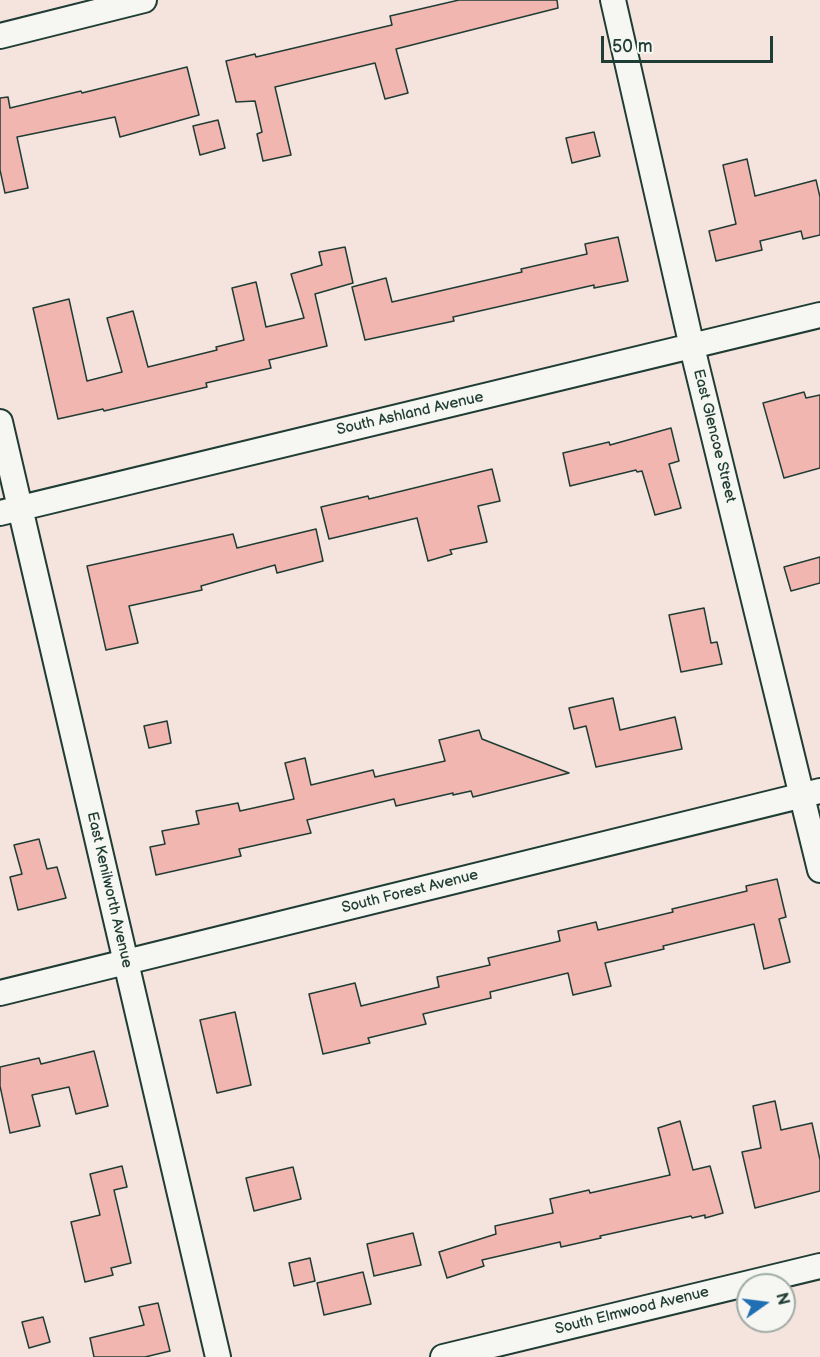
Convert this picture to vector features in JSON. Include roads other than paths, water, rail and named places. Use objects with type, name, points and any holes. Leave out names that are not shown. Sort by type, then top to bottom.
[{"type":"street","points":[[0,36],[144,0]]},
{"type":"street","name":"East Glencoe Street","points":[[613,0],[692,347],[811,794],[820,870]]},
{"type":"street","name":"South Ashland Avenue","points":[[10,510],[820,315]]},
{"type":"street","name":"East Kenilworth Avenue","points":[[0,422],[10,510],[126,962],[218,1357]]},
{"type":"street","name":"South Forest Avenue","points":[[0,993],[811,794]]},
{"type":"street","name":"South Elmwood Avenue","points":[[443,1357],[820,1266]]}]
